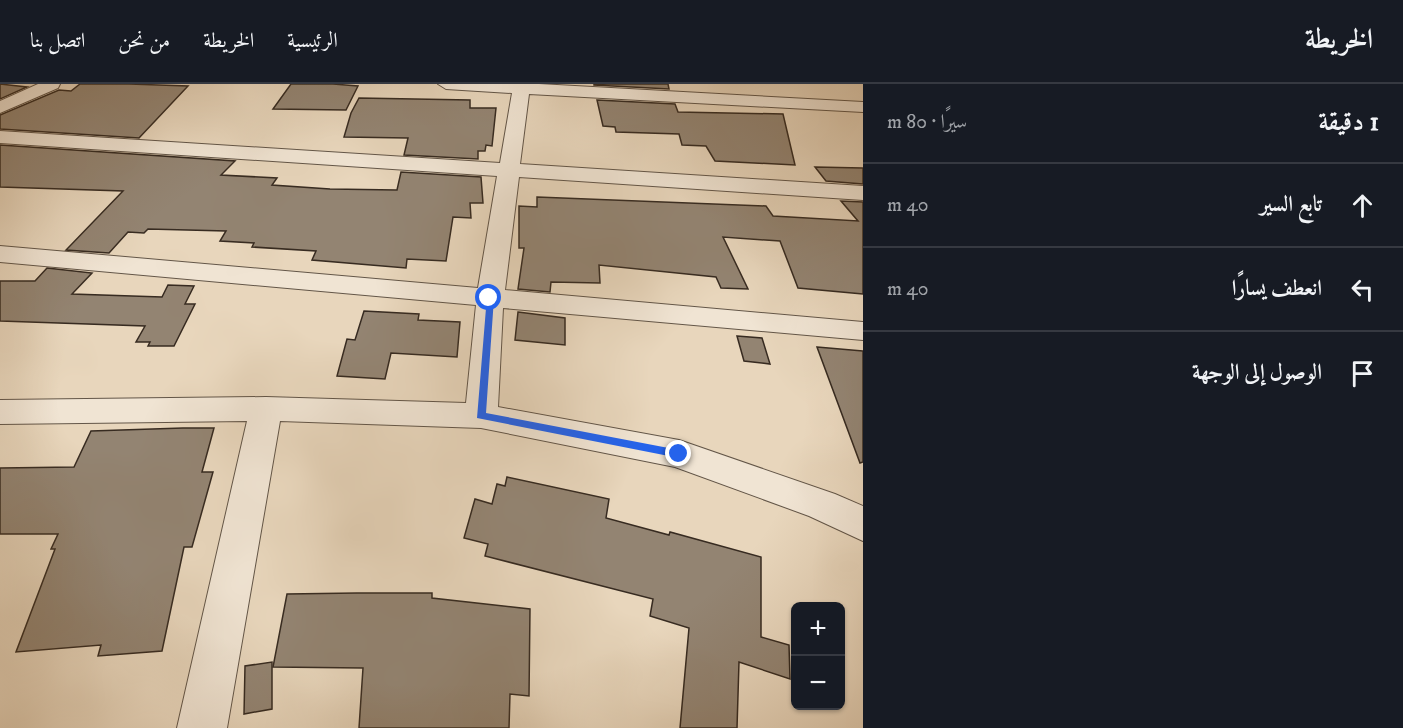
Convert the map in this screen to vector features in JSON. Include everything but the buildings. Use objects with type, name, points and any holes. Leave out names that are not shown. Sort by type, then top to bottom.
[{"type":"street","points":[[0,108],[52,84]]},
{"type":"street","points":[[446,84],[521,88],[685,91],[863,107]]},
{"type":"street","points":[[481,416],[489,298],[521,88]]},
{"type":"street","points":[[0,137],[863,193]]},
{"type":"street","points":[[0,254],[863,331]]},
{"type":"street","points":[[201,728],[266,409]]},
{"type":"street","points":[[0,412],[266,409],[481,416],[679,454],[822,505],[863,524]]},
{"type":"route","points":[[489,298],[481,416],[679,454]]}]
